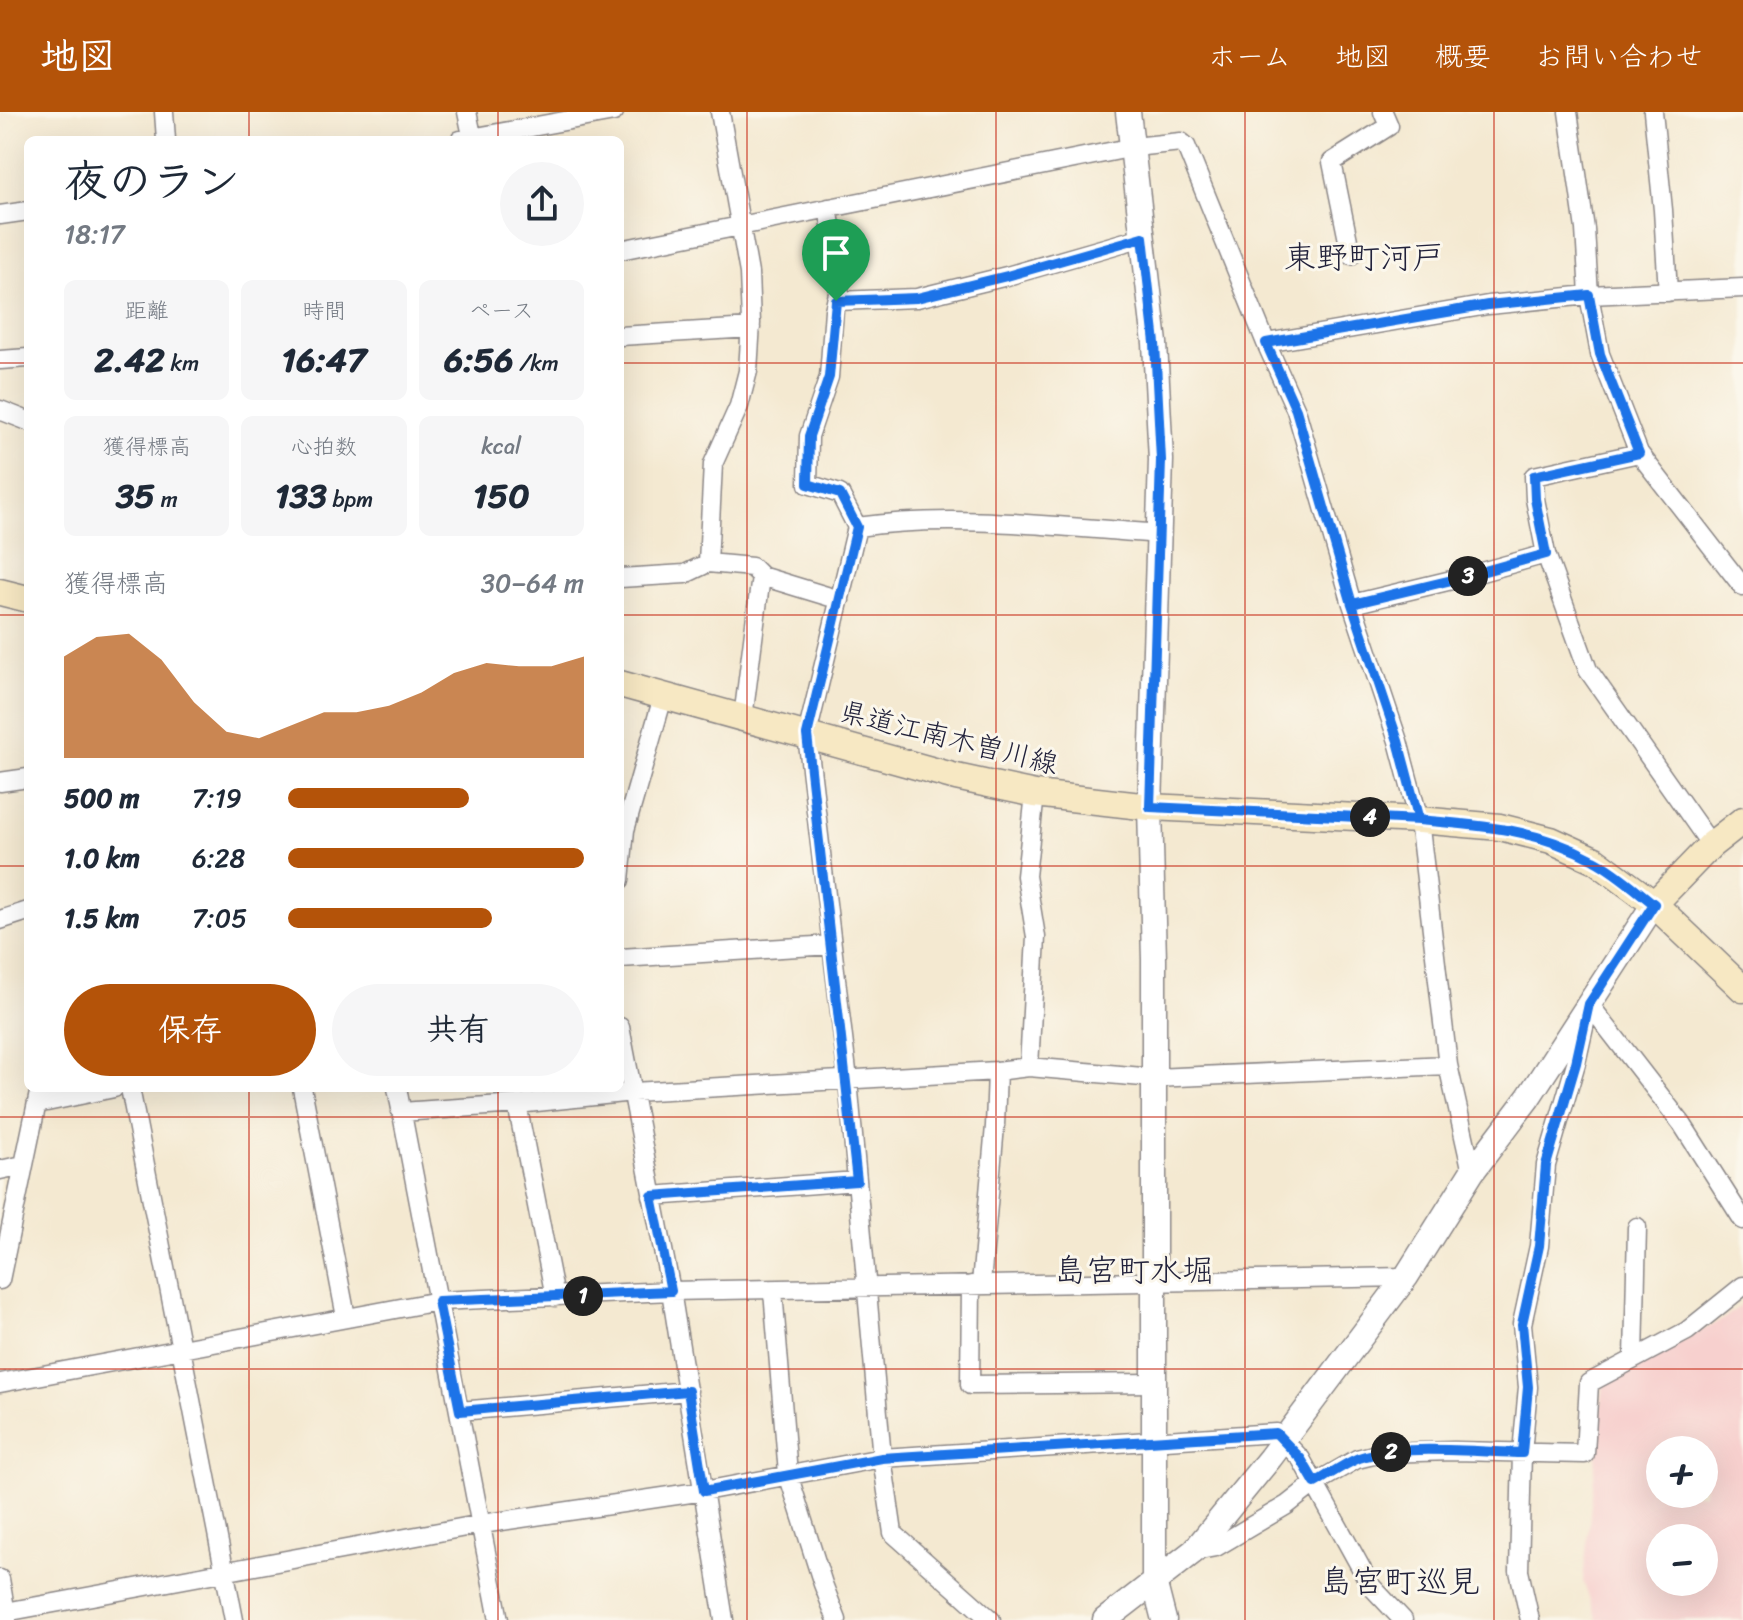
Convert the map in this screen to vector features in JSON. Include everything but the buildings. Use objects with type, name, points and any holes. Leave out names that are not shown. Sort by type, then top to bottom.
[{"type":"main road","points":[[0,592],[24,598]]},
{"type":"main road","name":"県道江南木曽川線","points":[[624,685],[956,777],[1035,794],[1150,807],[1500,827],[1551,840],[1595,860],[1654,904],[1743,989]]},
{"type":"main road","points":[[1654,904],[1711,845],[1743,820]]},
{"type":"street","points":[[164,112],[166,136]]},
{"type":"street","points":[[467,112],[468,136]]},
{"type":"street","points":[[484,136],[614,112]]},
{"type":"street","points":[[708,563],[713,464],[739,406],[748,371],[752,293],[720,112]]},
{"type":"street","points":[[1128,112],[1156,358],[1161,460],[1150,807],[1154,1078],[1154,1581],[1164,1620]]},
{"type":"street","points":[[1351,255],[1332,162],[1389,126],[1383,112]]},
{"type":"street","points":[[1568,112],[1585,229],[1589,295],[1600,354],[1639,453],[1743,587]]},
{"type":"street","points":[[1653,112],[1668,292]]},
{"type":"street","points":[[624,249],[1134,147],[1181,142],[1186,146],[1296,410],[1352,604],[1398,741],[1419,820],[1448,1065],[1472,1172]]},
{"type":"street","points":[[828,208],[841,281],[836,301],[829,377],[809,436],[808,484],[840,494],[857,527],[807,735],[848,1080],[882,1458],[893,1533],[991,1620]]},
{"type":"street","points":[[0,215],[24,212]]},
{"type":"street","points":[[836,301],[917,298],[1143,237]]},
{"type":"street","points":[[1266,343],[1488,305],[1589,295],[1743,288]]},
{"type":"street","points":[[624,336],[751,328]]},
{"type":"street","points":[[0,360],[24,358]]},
{"type":"street","points":[[0,410],[24,419]]},
{"type":"street","points":[[1639,453],[1534,476],[1535,499],[1546,554],[1588,670],[1711,845]]},
{"type":"street","points":[[857,527],[904,521],[1007,523],[1159,534]]},
{"type":"street","points":[[1352,604],[1546,554]]},
{"type":"street","points":[[624,578],[685,574],[708,563],[752,567],[761,576],[840,600]]},
{"type":"street","points":[[743,718],[761,576]]},
{"type":"street","points":[[624,824],[663,697]]},
{"type":"street","points":[[0,782],[24,779]]},
{"type":"street","points":[[1029,1067],[1036,937],[1026,876],[1035,794]]},
{"type":"street","points":[[1105,1620],[1194,1551],[1283,1441],[1406,1277],[1472,1172],[1528,1098],[1654,904]]},
{"type":"street","points":[[0,920],[24,912]]},
{"type":"street","points":[[624,958],[832,945]]},
{"type":"street","points":[[1589,1004],[1682,1124],[1743,1220]]},
{"type":"street","points":[[1530,1620],[1519,1571],[1522,1453],[1528,1387],[1522,1324],[1539,1246],[1546,1165],[1576,1063],[1589,1004]]},
{"type":"street","points":[[624,1047],[671,1291],[724,1620]]},
{"type":"street","points":[[401,1112],[633,1092],[1029,1067],[1154,1078],[1448,1065]]},
{"type":"street","points":[[997,1071],[995,1126],[976,1285],[970,1385],[1154,1383]]},
{"type":"street","points":[[0,1280],[39,1096],[76,1092]]},
{"type":"street","points":[[131,1092],[234,1620]]},
{"type":"street","points":[[303,1092],[346,1317]]},
{"type":"street","points":[[398,1092],[499,1620]]},
{"type":"street","points":[[517,1104],[555,1297]]},
{"type":"street","points":[[0,1170],[23,1165]]},
{"type":"street","points":[[652,1196],[857,1181]]},
{"type":"street","points":[[1634,1359],[1637,1227]]},
{"type":"street","points":[[0,1383],[438,1301],[671,1291],[1406,1277]]},
{"type":"street","points":[[1194,1551],[1216,1547],[1357,1459],[1382,1453],[1454,1451],[1585,1454],[1589,1383],[1687,1331],[1743,1286]]},
{"type":"street","points":[[773,1291],[788,1474],[837,1620]]},
{"type":"street","points":[[460,1411],[688,1391]]},
{"type":"street","points":[[0,1579],[4,1615],[482,1524],[704,1491],[882,1458],[1276,1433],[1301,1459],[1371,1586],[1403,1620]]},
{"type":"shaded area","points":[[1743,1304],[1743,1620],[1597,1620],[1583,1581],[1604,1381],[1722,1320]]},
{"type":"district","name":"東野町河戸","points":[[1364,257]]},
{"type":"district","name":"島宮町水堀","points":[[1134,1270]]},
{"type":"district","name":"島宮町巡見","points":[[1400,1581]]},
{"type":"route","points":[[836,301],[829,377],[809,436],[808,484],[840,494],[857,527],[807,735],[857,1181],[652,1196],[671,1291],[438,1301],[460,1411],[688,1391],[704,1491],[882,1458],[1276,1433],[1301,1459],[1315,1483],[1357,1459],[1382,1453],[1522,1453],[1528,1387],[1522,1324],[1539,1246],[1546,1165],[1576,1063],[1589,1004],[1654,904],[1595,860],[1551,840],[1500,827],[1419,820],[1398,741],[1352,604],[1546,554],[1535,499],[1534,476],[1639,453],[1600,354],[1589,295],[1488,305],[1266,343],[1296,410],[1352,604],[1375,672],[1398,741],[1419,820],[1150,807],[1161,460],[1155,343],[1143,237],[917,298],[836,301]]}]
